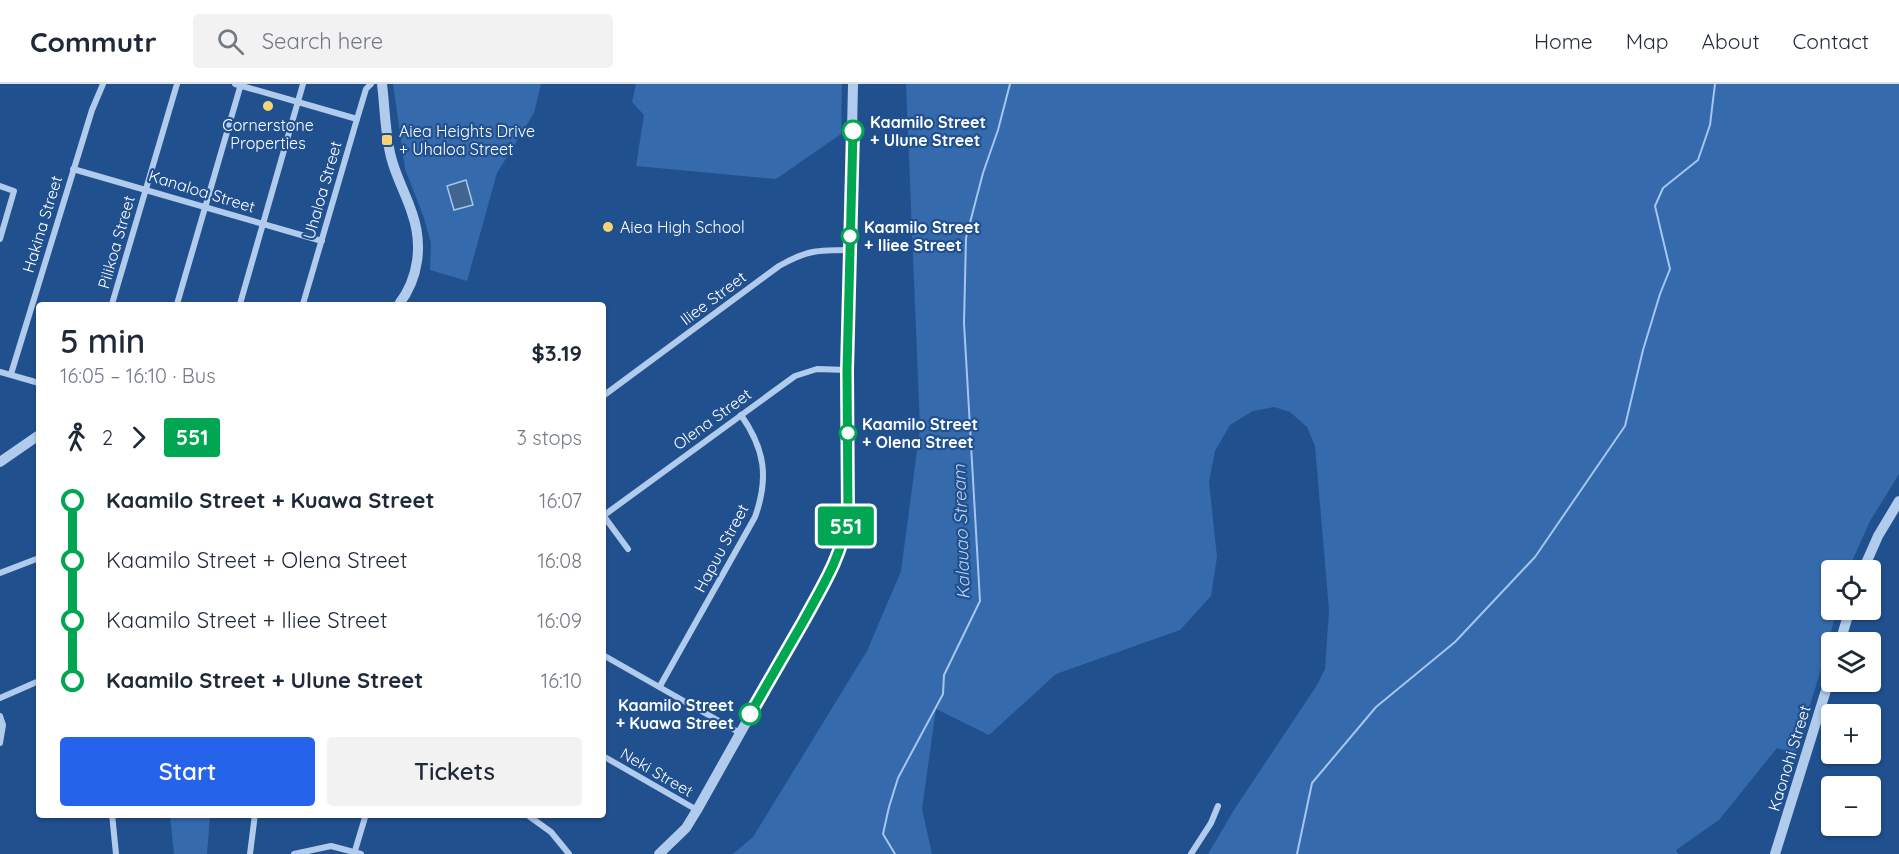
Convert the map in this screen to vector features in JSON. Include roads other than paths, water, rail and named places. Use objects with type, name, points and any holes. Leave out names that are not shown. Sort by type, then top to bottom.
[{"type":"street","name":"Hakina Street","points":[[11,374],[73,169],[103,84]]},
{"type":"street","name":"Pilikoa Street","points":[[113,302],[177,84]]},
{"type":"street","points":[[241,302],[303,84]]},
{"type":"street","name":"Uhaloa Street","points":[[304,302],[366,89],[371,84]]},
{"type":"street","points":[[382,84],[390,156],[412,212],[418,242],[415,271],[400,302]]},
{"type":"street","points":[[659,854],[686,828],[697,810],[824,584],[845,536],[848,516],[847,370],[853,84]]},
{"type":"street","points":[[178,302],[239,85],[357,119]]},
{"type":"street","name":"Kanaloa Street","points":[[73,169],[146,188],[322,241]]},
{"type":"street","points":[[0,186],[14,191],[0,239]]},
{"type":"street","name":"Iliee Street","points":[[606,394],[779,266],[799,254],[814,250],[850,250]]},
{"type":"street","name":"Olena Street","points":[[606,514],[795,376],[817,369],[847,370]]},
{"type":"street","points":[[0,372],[36,382]]},
{"type":"street","name":"Hapuu Street","points":[[660,686],[755,517],[761,500],[764,482],[762,456],[752,430],[741,415]]},
{"type":"street","points":[[0,462],[36,437]]},
{"type":"street","points":[[1867,560],[1878,536],[1899,501]]},
{"type":"street","points":[[606,520],[628,549]]},
{"type":"street","points":[[0,573],[36,559]]},
{"type":"street","points":[[606,657],[740,733]]},
{"type":"street","points":[[0,698],[36,682]]},
{"type":"street","name":"Kaonohi Street","points":[[1775,854],[1825,692]]},
{"type":"street","points":[[0,716],[3,725],[0,743]]},
{"type":"street","name":"Neki Street","points":[[606,758],[697,810]]},
{"type":"street","points":[[1191,854],[1211,823],[1218,806]]},
{"type":"street","points":[[112,818],[116,854]]},
{"type":"street","points":[[250,854],[254,818]]},
{"type":"street","points":[[294,854],[331,846],[356,853],[365,818]]},
{"type":"street","points":[[532,818],[551,832],[569,854]]},
{"type":"waterway","name":"Kalauao Stream","points":[[895,854],[883,834],[898,778],[943,694],[944,675],[980,601],[964,323],[966,238],[1010,84]]},
{"type":"waterway","points":[[1297,854],[1312,783],[1376,707],[1455,642],[1535,557],[1625,426],[1643,350],[1670,269],[1655,206],[1663,188],[1698,160],[1710,125],[1715,84]]},
{"type":"place","name":"Cornerstone Properties","points":[[268,106]]},
{"type":"place","name":"Kaamilo Street + Ulune Street","points":[[853,131]]},
{"type":"place","name":"Aiea Heights Drive + Uhaloa Street","points":[[387,140]]},
{"type":"place","name":"Aiea High School","points":[[608,227]]},
{"type":"place","name":"Kaamilo Street + Iliee Street","points":[[850,236]]},
{"type":"place","name":"Kaamilo Street + Olena Street","points":[[848,433]]},
{"type":"place","name":"Kaamilo Street + Kuawa Street","points":[[750,714]]}]
